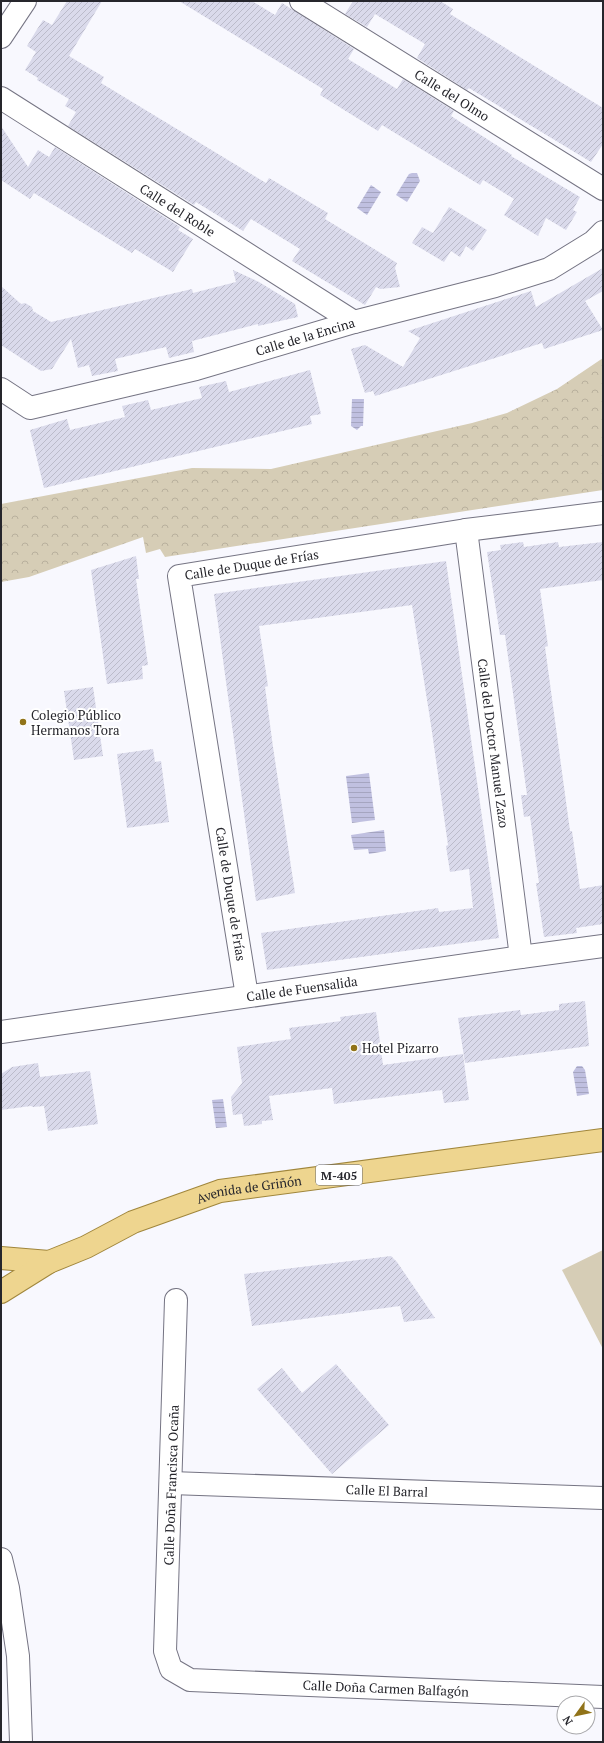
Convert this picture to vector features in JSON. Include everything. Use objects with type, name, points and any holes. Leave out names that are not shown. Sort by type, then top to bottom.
[{"type":"main road","name":"Avenida de Griñón","points":[[1,1292],[49,1262],[86,1247],[133,1222],[220,1191],[603,1140]]},
{"type":"main road","name":"Avenida de Griñón","points":[[1,1258],[49,1262]]},
{"type":"street","points":[[1,37],[25,1]]},
{"type":"street","name":"Calle del Olmo","points":[[301,1],[603,189]]},
{"type":"street","name":"Calle del Roble","points":[[1,98],[354,322]]},
{"type":"street","name":"Calle de la Encina","points":[[1,388],[30,408],[196,369],[354,322],[495,286],[549,269],[593,242],[603,232]]},
{"type":"street","name":"Calle de Duque de Frías","points":[[247,996],[179,576],[466,530],[603,513]]},
{"type":"street","name":"Calle del Doctor Manuel Zazo","points":[[466,530],[522,956]]},
{"type":"street","name":"Calle de Fuensalida","points":[[1,1032],[522,956],[603,946]]},
{"type":"street","name":"Calle Doña Francisca Ocaña","points":[[171,1669],[165,1651],[176,1300]]},
{"type":"street","name":"Calle El Barral","points":[[171,1483],[603,1498]]},
{"type":"street","points":[[1,1560],[8,1588],[18,1656],[21,1742]]},
{"type":"street","name":"Calle Doña Carmen Balfagón","points":[[171,1669],[190,1680],[603,1698]]},
{"type":"green space","points":[[603,358],[603,490],[165,557],[160,549],[146,553],[143,537],[29,577],[1,582],[1,504],[192,468],[271,469],[472,423],[507,413],[557,389]]},
{"type":"green space","points":[[603,1250],[603,1349],[562,1270]]},
{"type":"water","points":[[417,173],[420,181],[407,202],[396,195],[409,174]]},
{"type":"water","points":[[371,185],[381,192],[367,215],[357,208]]},
{"type":"water","points":[[352,399],[364,399],[363,426],[357,430],[351,426]]},
{"type":"water","points":[[369,773],[375,820],[352,823],[346,776]]},
{"type":"water","points":[[384,830],[386,851],[369,854],[368,849],[354,850],[351,835]]},
{"type":"water","points":[[577,1066],[582,1066],[585,1070],[589,1094],[577,1096],[573,1072]]},
{"type":"water","points":[[223,1099],[227,1127],[216,1128],[212,1100]]},
{"type":"building","points":[[67,1],[102,1],[69,56],[104,77],[101,83],[266,183],[269,178],[328,213],[325,219],[397,263],[395,268],[400,287],[380,289],[376,287],[365,305],[292,261],[300,249],[251,219],[243,231],[196,202],[194,205],[68,126],[76,112],[65,106],[69,99],[37,80],[38,78],[25,70],[36,52],[27,46],[36,31],[43,20],[52,25]]},
{"type":"building","points":[[179,1],[252,1],[275,15],[282,3],[354,49],[348,59],[397,89],[403,79],[454,111],[451,116],[512,155],[511,156],[580,197],[573,210],[577,212],[566,230],[546,218],[538,236],[504,215],[514,199],[483,180],[480,185],[382,125],[378,131],[320,95],[323,89]]},
{"type":"building","points":[[353,1],[440,1],[453,9],[450,14],[603,108],[603,144],[591,162],[469,88],[467,90],[417,58],[425,44],[375,14],[367,27],[345,14]]},
{"type":"building","points":[[1,126],[28,167],[38,150],[49,157],[55,147],[180,227],[178,230],[193,239],[173,272],[135,249],[132,253],[34,193],[30,199],[1,180]]},
{"type":"building","points":[[449,207],[487,230],[473,251],[466,246],[460,257],[451,251],[444,262],[412,243],[422,227],[433,233]]},
{"type":"building","points":[[603,268],[603,291],[585,301],[603,330],[544,349],[542,343],[375,396],[373,391],[365,393],[351,349],[365,345],[403,367],[420,338],[408,331],[531,291],[536,307]]},
{"type":"building","points":[[233,270],[259,282],[295,304],[298,317],[258,326],[258,324],[192,341],[194,352],[169,358],[166,347],[115,359],[118,371],[92,376],[89,365],[78,368],[71,339],[52,369],[41,371],[1,345],[1,286],[21,304],[25,303],[32,307],[33,311],[51,322],[192,289],[193,293],[236,282]]},
{"type":"building","points":[[310,370],[321,414],[310,416],[312,424],[44,488],[30,430],[67,419],[70,430],[125,417],[122,406],[148,400],[151,410],[202,398],[199,387],[226,381],[229,392]]},
{"type":"building","points":[[523,542],[524,547],[558,542],[559,547],[603,542],[603,580],[540,589],[548,646],[545,647],[570,831],[572,831],[580,889],[603,885],[603,924],[576,928],[577,933],[544,937],[536,883],[539,883],[530,816],[524,817],[521,795],[527,795],[505,635],[500,635],[487,552],[501,550],[500,545]]},
{"type":"building","points":[[136,556],[139,579],[136,579],[148,665],[142,666],[143,679],[107,684],[91,570]]},
{"type":"building","points":[[446,561],[499,938],[267,970],[261,933],[438,908],[439,912],[473,908],[469,869],[450,872],[446,846],[448,845],[431,725],[412,605],[259,626],[268,686],[265,687],[273,747],[295,893],[256,901],[214,594]]},
{"type":"building","points":[[93,687],[103,756],[74,760],[64,691]]},
{"type":"building","points":[[153,749],[155,762],[161,761],[169,822],[127,828],[117,754]]},
{"type":"building","points":[[585,1001],[589,1046],[465,1063],[458,1018],[520,1010],[521,1015],[559,1010],[559,1004]]},
{"type":"building","points":[[376,1012],[383,1065],[463,1054],[469,1100],[444,1103],[442,1090],[334,1104],[332,1088],[269,1096],[273,1120],[262,1121],[262,1124],[244,1126],[242,1114],[233,1115],[231,1097],[242,1083],[237,1047],[291,1039],[289,1028],[341,1021],[340,1017]]},
{"type":"building","points":[[38,1063],[40,1077],[90,1071],[98,1124],[48,1131],[44,1106],[31,1106],[1,1110],[1,1074],[12,1067]]},
{"type":"building","points":[[391,1256],[397,1262],[435,1318],[404,1322],[400,1306],[252,1326],[244,1274]]},
{"type":"building","points":[[336,1364],[389,1425],[332,1474],[257,1389],[282,1368],[302,1393]]},
{"type":"place","name":"Colegio Público Hermanos Tora","points":[[23,722]]},
{"type":"place","name":"Hotel Pizarro","points":[[354,1048]]}]
